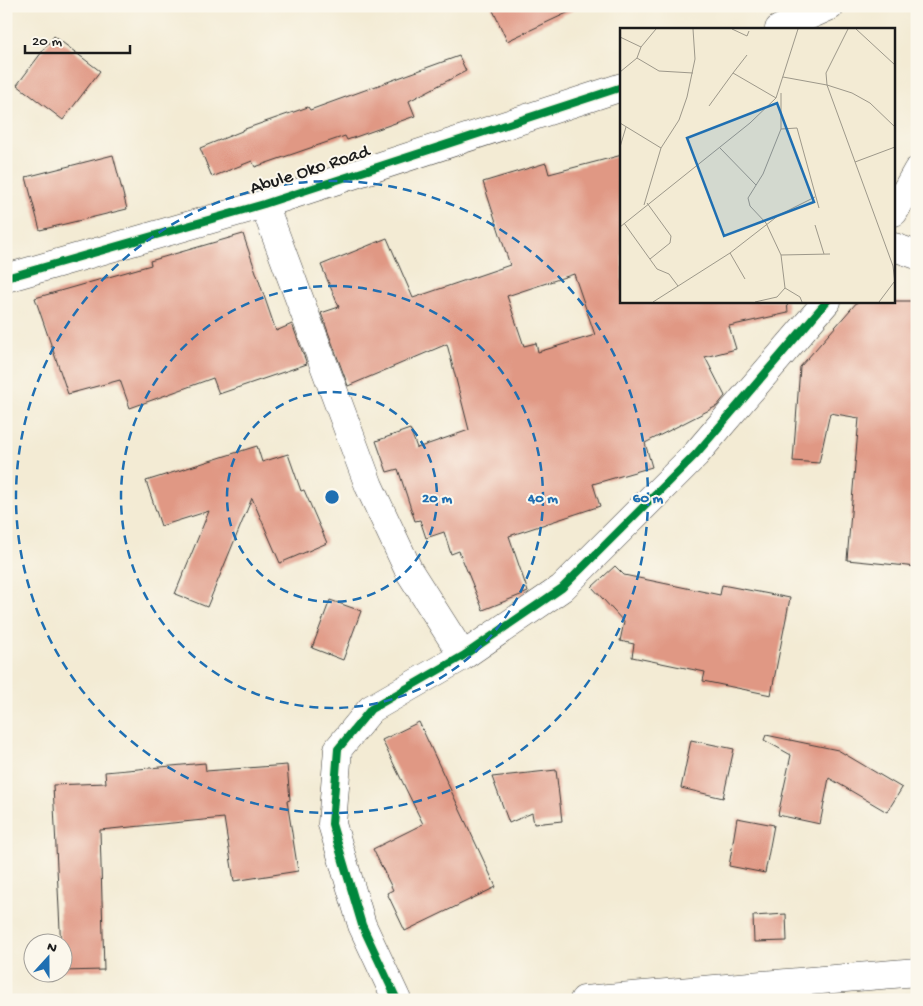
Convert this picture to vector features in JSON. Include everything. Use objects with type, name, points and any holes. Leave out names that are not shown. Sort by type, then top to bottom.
[{"type":"street","points":[[781,28],[830,6]]},
{"type":"street","name":"Abule Oko Road","points":[[6,278],[264,204],[620,88]]},
{"type":"street","points":[[896,208],[917,171]]},
{"type":"street","points":[[264,204],[369,486],[409,571],[463,656]]},
{"type":"street","points":[[896,248],[917,255]]},
{"type":"street","points":[[398,1000],[362,925],[332,824],[338,749],[371,709],[463,656],[562,588],[696,454],[826,302]]},
{"type":"street","points":[[584,1000],[917,972]]},
{"type":"building","points":[[491,6],[582,6],[507,41]]},
{"type":"building","points":[[54,36],[100,71],[63,120],[17,85]]},
{"type":"building","points":[[459,56],[466,71],[409,101],[415,116],[347,140],[345,136],[255,167],[252,161],[212,177],[200,148],[242,130],[308,107],[310,110]]},
{"type":"building","points":[[113,155],[127,209],[40,230],[26,177]]},
{"type":"building","points":[[620,156],[620,302],[787,302],[788,313],[729,326],[736,349],[705,357],[725,396],[717,406],[645,443],[652,467],[593,484],[600,506],[509,536],[528,592],[483,610],[459,551],[451,554],[444,532],[426,538],[420,520],[415,521],[398,469],[387,472],[376,441],[410,429],[417,448],[469,430],[447,344],[348,386],[321,313],[339,307],[321,265],[387,238],[413,298],[510,265],[483,182],[546,163],[549,174]],"holes":[[[574,274],[595,335],[538,352],[536,343],[524,346],[507,296]]]},
{"type":"building","points":[[243,234],[276,331],[292,324],[307,364],[219,394],[213,378],[130,408],[120,380],[68,394],[35,298],[151,265],[150,261]]},
{"type":"building","points":[[917,301],[917,567],[847,560],[859,418],[830,413],[819,463],[793,461],[800,367],[857,302]]},
{"type":"building","points":[[257,446],[262,462],[288,454],[301,491],[304,490],[327,543],[280,563],[252,498],[207,607],[175,594],[209,511],[161,526],[146,481]]},
{"type":"building","points":[[615,566],[624,575],[720,595],[722,585],[790,598],[771,695],[703,681],[705,672],[632,657],[634,644],[620,641],[624,622],[592,587]]},
{"type":"building","points":[[330,600],[361,611],[343,660],[312,648]]},
{"type":"building","points":[[419,722],[496,887],[405,931],[387,893],[393,890],[373,849],[423,824],[382,740]]},
{"type":"building","points":[[766,735],[838,750],[902,788],[887,812],[829,778],[820,824],[778,815],[791,755],[764,740]]},
{"type":"building","points":[[691,740],[734,749],[723,798],[681,788]]},
{"type":"building","points":[[205,763],[206,771],[287,765],[290,800],[287,801],[298,871],[234,881],[224,818],[100,830],[104,970],[72,971],[72,934],[60,934],[53,785],[106,783],[105,772]]},
{"type":"building","points":[[556,770],[562,821],[534,824],[532,813],[509,823],[492,777]]},
{"type":"building","points":[[737,818],[774,825],[765,873],[729,866]]},
{"type":"building","points":[[786,914],[787,941],[754,942],[753,916]]},
{"type":"cycle path","points":[[6,278],[264,204],[620,88]]},
{"type":"cycle path","points":[[397,1000],[362,925],[332,824],[338,749],[371,709],[463,656],[562,588],[696,454],[826,302]]}]
